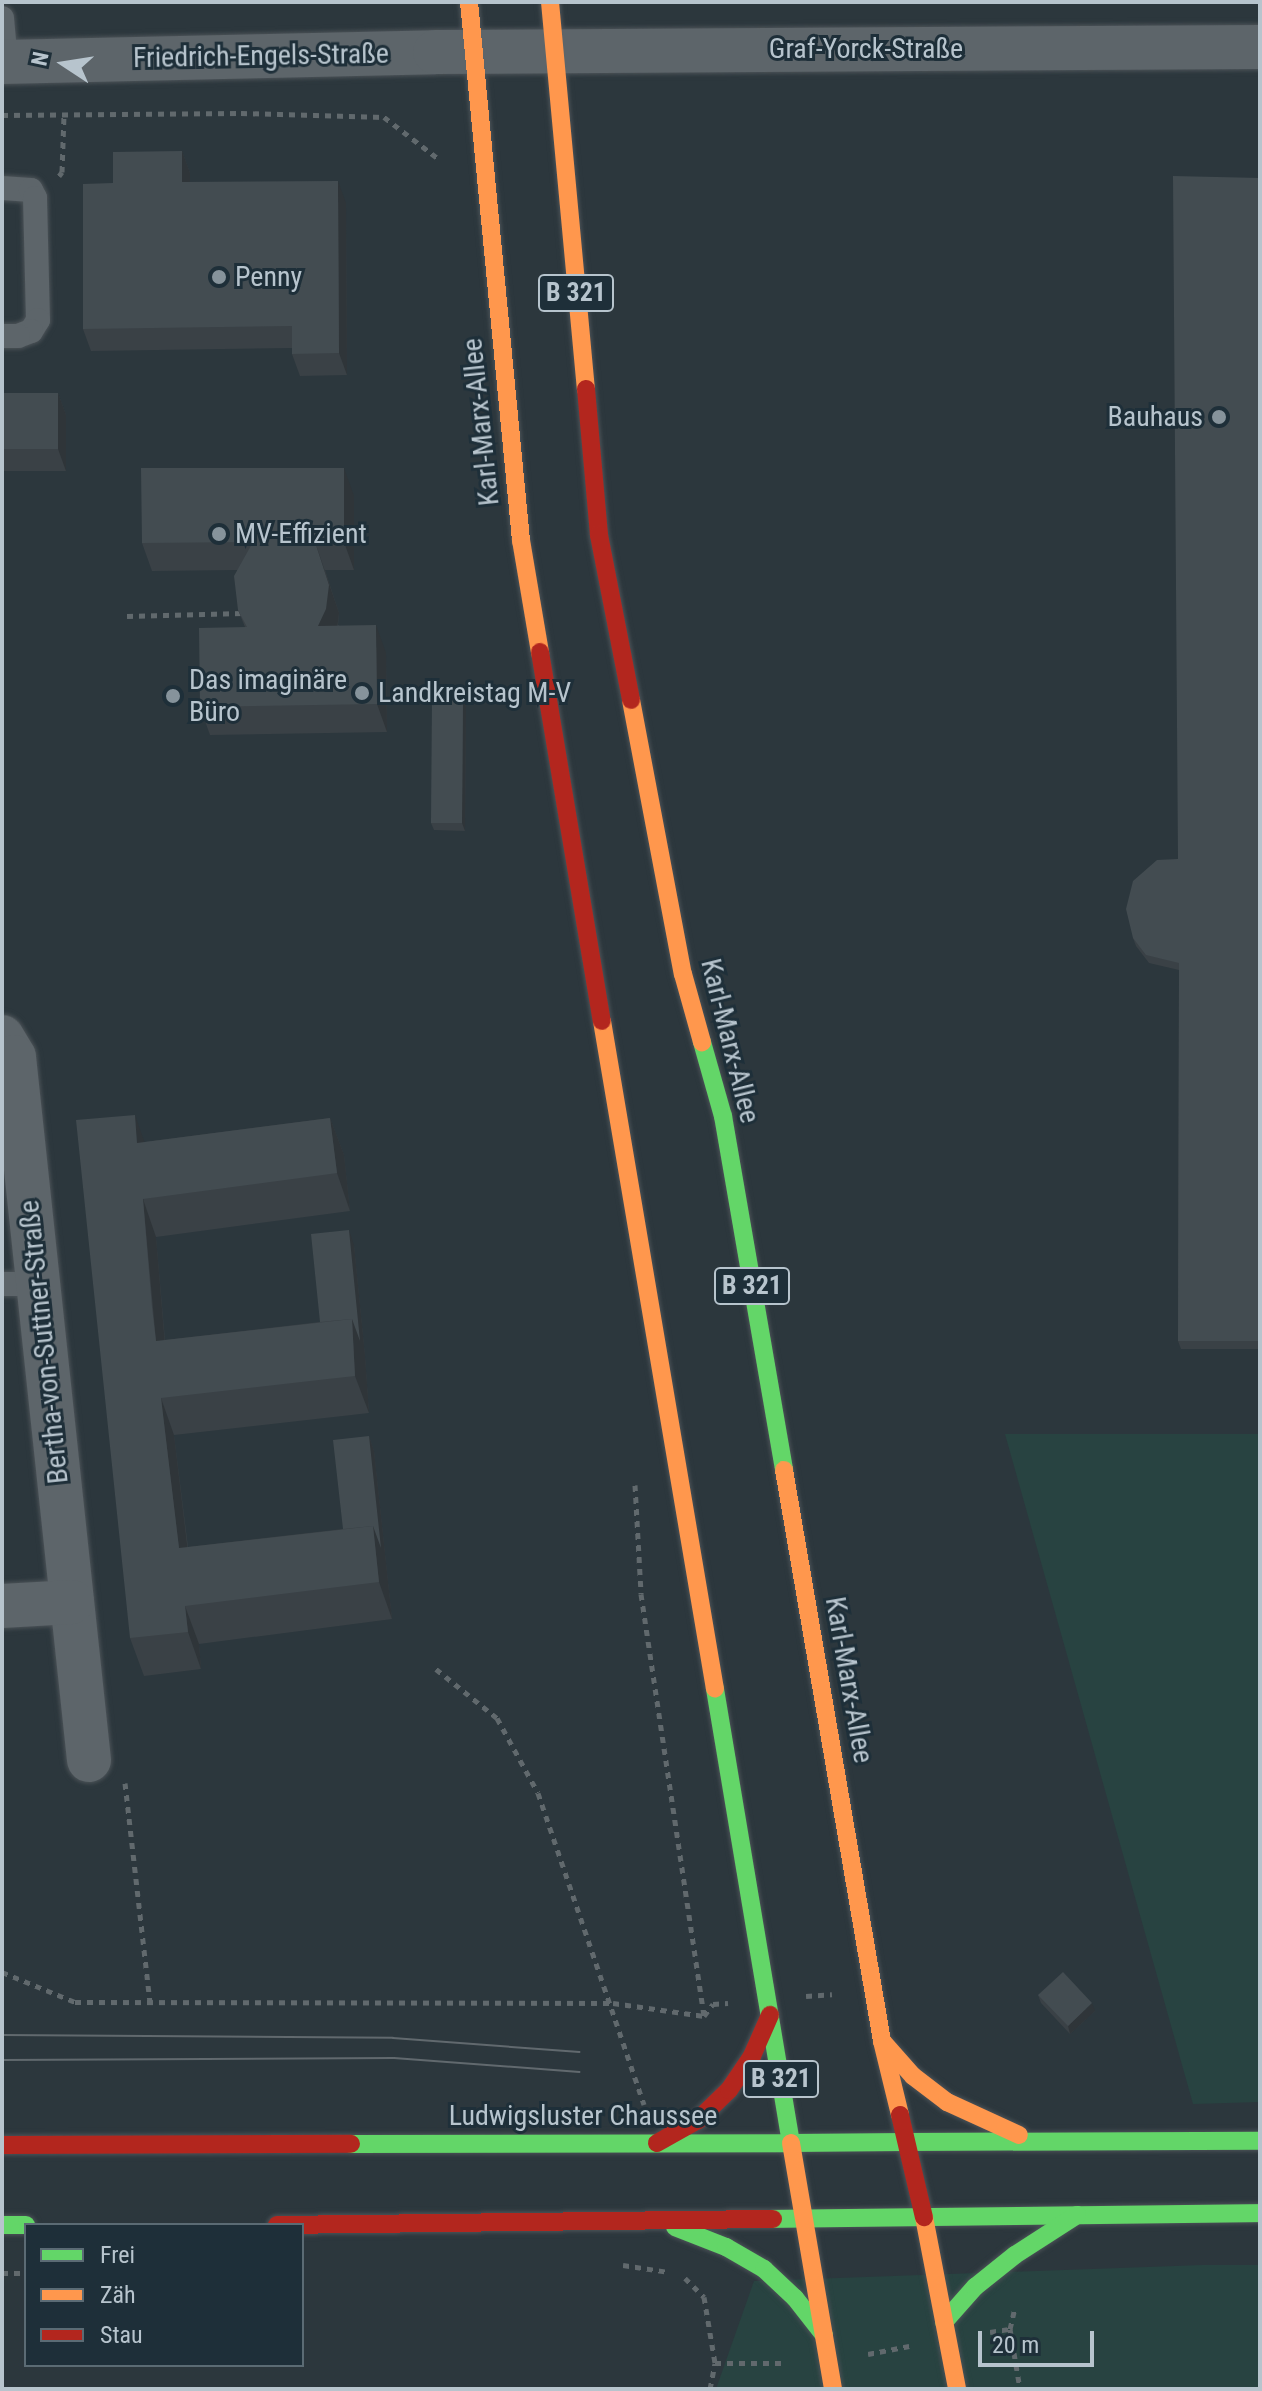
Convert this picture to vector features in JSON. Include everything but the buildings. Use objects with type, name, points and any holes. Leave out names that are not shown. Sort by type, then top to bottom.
[{"type":"main road","name":"B 321","points":[[469,2],[471,52]]},
{"type":"main road","name":"B 321","points":[[550,2],[553,51]]},
{"type":"main road","name":"Karl-Marx-Allee","points":[[553,51],[599,535],[683,974],[723,1116],[882,2041]]},
{"type":"main road","name":"Karl-Marx-Allee","points":[[471,52],[521,540],[769,2007]]},
{"type":"main road","name":"B 321","points":[[769,2007],[833,2389]]},
{"type":"main road","points":[[657,2143],[698,2120],[729,2090],[752,2056],[769,2007]]},
{"type":"main road","name":"B 321","points":[[882,2041],[924,2217],[957,2389]]},
{"type":"main road","points":[[882,2041],[913,2076],[947,2102],[979,2120],[1040,2142]]},
{"type":"main road","name":"Ludwigsluster Chaussee","points":[[2,2145],[1260,2141]]},
{"type":"main road","points":[[304,2225],[1260,2213]]},
{"type":"main road","points":[[944,2322],[975,2287],[1015,2255],[1077,2215]]},
{"type":"main road","points":[[658,2220],[726,2247],[764,2269],[795,2298],[824,2335]]},
{"type":"main road","points":[[2,2225],[24,2225]]},
{"type":"street","name":"Graf-Yorck-Straße","points":[[471,52],[1260,47]]},
{"type":"street","name":"Friedrich-Engels-Straße","points":[[4,62],[471,52]]},
{"type":"street","name":"Bertha-von-Suttner-Straße","points":[[2,1037],[14,1057],[19,1284],[72,1602],[106,1764]]},
{"type":"street","points":[[2,1606],[72,1602]]},
{"type":"lane","points":[[2,18],[4,62]]},
{"type":"lane","points":[[2,188],[31,190],[35,198],[38,320],[31,331],[18,336],[2,336]]},
{"type":"path","points":[[2,115],[241,113],[384,117],[438,155],[442,166]]},
{"type":"path","points":[[35,198],[62,172],[64,114]]},
{"type":"path","points":[[127,616],[244,613]]},
{"type":"path","points":[[635,1483],[641,1594],[704,2016]]},
{"type":"path","points":[[436,1669],[497,1718],[538,1793],[613,2003]]},
{"type":"path","points":[[106,1764],[150,2003]]},
{"type":"path","points":[[2,1972],[75,2002],[613,2003],[704,2016]]},
{"type":"path","points":[[704,2016],[713,2004],[769,2007],[874,1991]]},
{"type":"path","points":[[2,2273],[24,2273]]},
{"type":"path","points":[[1010,2329],[1020,2389]]},
{"type":"path","points":[[710,2389],[715,2363]]},
{"type":"green space","points":[[1005,1434],[1260,1434],[1260,2102],[1193,2104]]},
{"type":"green space","points":[[1260,2265],[1260,2389],[716,2389],[754,2281]]},
{"type":"tram line","points":[[2,2035],[393,2038],[579,2052]]},
{"type":"tram line","points":[[2,2060],[394,2058],[579,2072]]},
{"type":"traffic: fast","points":[[702,1042],[723,1116],[784,1470]]},
{"type":"traffic: fast","points":[[715,1689],[791,2143],[905,2142]]},
{"type":"traffic: fast","points":[[905,2142],[1260,2141]]},
{"type":"traffic: fast","points":[[351,2144],[791,2143]]},
{"type":"traffic: fast","points":[[773,2219],[1260,2213]]},
{"type":"traffic: fast","points":[[944,2322],[975,2287],[1015,2255],[1077,2215]]},
{"type":"traffic: fast","points":[[2,2225],[24,2225]]},
{"type":"traffic: fast","points":[[675,2227],[726,2247],[764,2269],[795,2298],[824,2335]]},
{"type":"traffic: slow","points":[[469,2],[521,540],[540,652]]},
{"type":"traffic: slow","points":[[550,2],[586,389]]},
{"type":"traffic: slow","points":[[631,700],[683,974],[702,1042]]},
{"type":"traffic: slow","points":[[602,1021],[715,1689]]},
{"type":"traffic: slow","points":[[784,1470],[882,2041],[900,2115]]},
{"type":"traffic: slow","points":[[882,2041],[913,2076],[947,2102],[1019,2135]]},
{"type":"traffic: slow","points":[[791,2143],[833,2389]]},
{"type":"traffic: slow","points":[[924,2217],[957,2389]]},
{"type":"traffic: jam","points":[[586,389],[599,535],[631,700]]},
{"type":"traffic: jam","points":[[540,652],[602,1021]]},
{"type":"traffic: jam","points":[[657,2143],[698,2120],[729,2090],[752,2056],[770,2015]]},
{"type":"traffic: jam","points":[[900,2115],[924,2217]]},
{"type":"traffic: jam","points":[[2,2145],[351,2144]]},
{"type":"traffic: jam","points":[[304,2225],[773,2219]]},
{"type":"place","name":"Penny","points":[[219,277]]},
{"type":"place","name":"Bauhaus","points":[[1219,417]]},
{"type":"place","name":"MV-Effizient","points":[[219,534]]},
{"type":"place","name":"Landkreistag M-V","points":[[362,693]]},
{"type":"place","name":"Das imaginäre Büro","points":[[173,696]]}]
